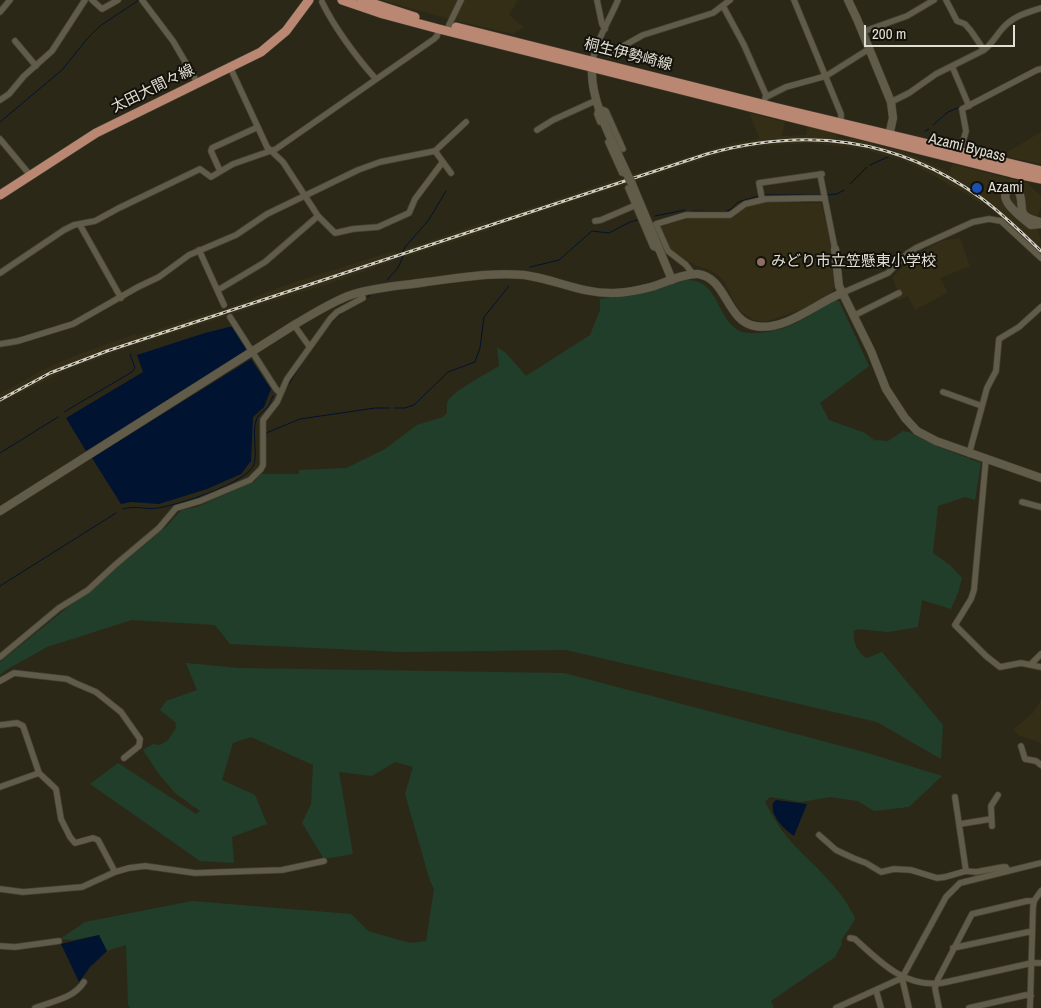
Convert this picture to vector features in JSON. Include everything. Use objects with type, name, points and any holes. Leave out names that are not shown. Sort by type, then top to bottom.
[{"type":"main road","name":"太田大間々線","points":[[0,195],[96,133],[261,52],[278,40],[291,26],[309,0]]},
{"type":"main road","name":"桐生伊勢崎線","points":[[342,0],[383,14],[439,29],[592,64],[765,100],[843,127]]},
{"type":"main road","name":"桐生伊勢崎線","points":[[362,0],[408,15],[592,64],[843,127]]},
{"type":"main road","points":[[843,127],[888,138]]},
{"type":"main road","name":"Azami Bypass","points":[[888,138],[1041,171]]},
{"type":"main road","name":"Azami Bypass","points":[[888,138],[1041,179]]},
{"type":"street","points":[[0,12],[10,0]]},
{"type":"street","points":[[0,100],[9,94],[58,44],[85,0]]},
{"type":"street","points":[[92,0],[102,10],[118,0]]},
{"type":"street","points":[[142,0],[173,41],[197,82]]},
{"type":"street","points":[[449,26],[461,0]]},
{"type":"street","points":[[597,0],[605,30]]},
{"type":"street","points":[[618,0],[594,52],[592,79],[598,104],[626,175],[672,280]]},
{"type":"street","points":[[609,54],[643,35],[713,13],[730,0]]},
{"type":"street","points":[[794,0],[841,114],[843,127]]},
{"type":"street","points":[[848,0],[891,102],[893,118],[888,138]]},
{"type":"street","points":[[862,32],[908,16],[934,0]]},
{"type":"street","points":[[946,0],[957,21],[965,24],[984,50]]},
{"type":"street","points":[[322,2],[366,68],[376,78]]},
{"type":"street","points":[[723,6],[753,64],[765,100],[786,87],[826,76],[869,50]]},
{"type":"street","points":[[891,102],[952,66],[984,50],[1014,18],[1041,8]]},
{"type":"street","points":[[0,272],[64,230],[80,224],[95,222],[119,208],[200,169],[210,177],[233,164],[276,149],[436,38],[439,29]]},
{"type":"street","points":[[14,41],[36,66]]},
{"type":"street","points":[[952,66],[969,106]]},
{"type":"street","points":[[230,67],[271,150],[283,162],[318,216],[335,233],[382,226],[409,213],[416,199],[442,162]]},
{"type":"street","points":[[960,152],[966,131],[962,109],[1041,69]]},
{"type":"street","points":[[537,130],[554,120],[598,104]]},
{"type":"street","points":[[598,104],[606,111],[623,149]]},
{"type":"street","points":[[0,344],[64,328],[138,287],[159,278],[183,259],[199,250],[236,235],[260,218],[358,170],[380,162],[435,151],[466,122]]},
{"type":"street","points":[[220,171],[211,151],[212,148],[258,126]]},
{"type":"street","points":[[0,139],[30,175]]},
{"type":"street","points":[[435,151],[452,173]]},
{"type":"street","points":[[762,199],[759,183],[821,174],[835,249],[837,275],[842,293],[871,351],[886,389],[905,418],[923,434],[969,454],[986,458],[1041,478]]},
{"type":"street","points":[[631,185],[628,188],[653,247],[660,250]]},
{"type":"street","points":[[1014,188],[1018,190],[1022,211],[1031,220],[1041,223],[1031,225],[1006,200],[1004,195],[1006,191],[1014,188]]},
{"type":"street","points":[[693,274],[689,267],[668,251],[656,224],[686,215],[730,215],[745,204],[762,199],[824,198]]},
{"type":"street","points":[[595,220],[601,220],[636,205]]},
{"type":"street","points":[[218,290],[265,262],[318,216]]},
{"type":"street","points":[[0,511],[294,325],[337,301],[361,292],[498,274],[530,276],[576,289],[606,293],[640,290],[693,274],[711,280],[739,318],[748,324],[769,326],[786,321],[888,273],[908,253],[916,248],[973,222],[983,220],[1001,221],[1041,258]]},
{"type":"street","points":[[80,224],[121,298]]},
{"type":"street","points":[[199,250],[224,305]]},
{"type":"street","points":[[0,657],[59,608],[88,590],[115,564],[159,528],[176,508],[200,501],[252,478],[261,469],[263,465],[263,420],[277,402],[287,379],[309,346],[333,316],[363,298],[361,292]]},
{"type":"street","points":[[853,316],[899,293]]},
{"type":"street","points":[[969,454],[988,385],[996,371],[999,339],[1016,328],[1041,307]]},
{"type":"street","points":[[230,317],[280,393]]},
{"type":"street","points":[[294,325],[309,346]]},
{"type":"street","points":[[943,392],[982,406]]},
{"type":"street","points":[[986,458],[974,590],[971,599],[955,625],[986,656],[1000,667],[1014,663],[1031,664],[1041,667]]},
{"type":"street","points":[[1022,502],[1041,508]]},
{"type":"street","points":[[1031,664],[1041,654]]},
{"type":"street","points":[[0,681],[14,673],[67,679],[96,692],[121,712],[140,739],[139,746],[124,758]]},
{"type":"street","points":[[0,725],[17,723],[23,726],[39,772],[56,789],[61,819],[73,842],[78,843],[93,838],[98,840],[115,872]]},
{"type":"street","points":[[1021,746],[1025,758],[1041,764]]},
{"type":"street","points":[[0,787],[39,772]]},
{"type":"street","points":[[992,826],[992,803],[998,795]]},
{"type":"street","points":[[955,797],[966,871]]},
{"type":"street","points":[[960,824],[991,819]]},
{"type":"street","points":[[819,835],[836,850],[881,872],[894,869],[911,870],[937,878],[966,871],[976,872],[1003,867],[1006,867],[1008,871]]},
{"type":"street","points":[[0,889],[23,892],[72,889],[82,887],[115,872],[145,866],[194,873],[282,870],[324,861]]},
{"type":"street","points":[[836,1008],[902,978],[946,897],[960,883],[1041,863]]},
{"type":"street","points":[[1030,1008],[1034,901],[1041,891]]},
{"type":"street","points":[[940,1008],[936,984],[972,914],[1034,901]]},
{"type":"street","points":[[953,948],[1028,932],[1032,933]]},
{"type":"street","points":[[850,938],[902,978],[936,984],[1032,963],[1041,963]]},
{"type":"street","points":[[0,946],[15,947],[59,941]]},
{"type":"street","points":[[902,978],[909,1008]]},
{"type":"street","points":[[35,1008],[66,997],[78,989],[84,982]]},
{"type":"street","points":[[876,990],[880,1008]]},
{"type":"street","points":[[969,1008],[1031,996]]},
{"type":"shaded area","points":[[381,0],[457,0],[449,19]]},
{"type":"shaded area","points":[[463,0],[518,0],[509,15],[524,27],[513,34],[453,20]]},
{"type":"shaded area","points":[[749,113],[785,122],[782,136],[806,135],[808,126],[837,134],[837,137],[849,139],[850,137],[890,149],[900,150],[950,172],[952,164],[1027,183],[1041,194],[1037,228],[1041,240],[1041,255],[989,207],[918,167],[902,160],[862,149],[810,143],[761,146],[726,152],[491,228],[491,223],[494,220],[555,201],[555,199],[729,144],[758,139],[759,137]]},
{"type":"shaded area","points":[[1041,132],[1041,164],[1009,157],[1006,153]]},
{"type":"shaded area","name":"みどり市立笠懸東小学校","points":[[766,202],[821,203],[830,242],[835,285],[833,291],[803,309],[765,322],[754,320],[741,312],[725,283],[718,275],[708,269],[690,262],[688,263],[670,250],[660,227],[661,224],[683,217],[730,218],[747,206]]},
{"type":"shaded area","points":[[487,221],[489,230],[406,257],[394,259],[393,261],[331,283],[232,314],[230,314],[227,308],[283,286],[394,251],[396,253],[404,252],[406,249]]},
{"type":"shaded area","points":[[960,238],[970,266],[940,278],[947,293],[915,310],[908,296],[897,301],[896,297],[900,295],[892,278],[910,260],[941,241]]},
{"type":"shaded area","points":[[224,308],[226,316],[129,347],[69,369],[0,403],[0,394],[41,371],[74,356],[136,334],[137,336]]},
{"type":"shaded area","points":[[1041,700],[1041,743],[1018,735],[1014,729],[1033,713]]},
{"type":"green space","points":[[687,280],[697,281],[704,285],[715,298],[729,323],[736,329],[748,333],[764,333],[792,325],[832,301],[839,301],[869,366],[820,403],[829,420],[865,433],[874,440],[888,441],[903,431],[909,432],[939,447],[981,463],[975,500],[965,497],[938,506],[933,553],[950,565],[962,578],[951,609],[922,600],[918,627],[888,632],[858,629],[854,631],[858,650],[867,658],[882,652],[943,725],[941,759],[877,722],[566,650],[401,652],[230,644],[215,625],[132,620],[47,647],[0,675],[0,662],[145,545],[167,526],[181,510],[197,507],[254,482],[261,474],[299,474],[299,470],[346,468],[385,449],[417,425],[443,417],[447,413],[447,404],[451,397],[463,387],[499,366],[497,347],[506,353],[526,376],[590,335],[600,310],[600,299],[633,295]]},
{"type":"green space","points":[[186,663],[239,668],[564,673],[868,753],[942,776],[909,807],[874,811],[858,801],[830,797],[801,802],[770,797],[765,802],[785,834],[835,887],[855,918],[841,941],[842,944],[835,957],[771,1001],[774,1008],[130,1008],[128,1005],[126,945],[107,951],[99,935],[73,940],[60,939],[85,922],[192,901],[351,914],[368,931],[410,943],[426,941],[434,889],[405,794],[413,767],[395,762],[372,776],[339,772],[353,854],[324,859],[302,823],[311,804],[313,765],[251,737],[233,743],[222,780],[255,795],[267,824],[232,837],[234,863],[200,861],[90,784],[118,763],[196,814],[200,811],[175,793],[143,750],[153,744],[160,745],[168,740],[176,728],[175,722],[160,710],[166,701],[197,690]]},
{"type":"water","points":[[232,327],[246,351],[86,451],[66,418],[143,372],[137,355]]},
{"type":"water","points":[[251,359],[271,389],[264,407],[253,417],[251,461],[241,474],[207,489],[159,504],[131,502],[121,504],[92,458]]},
{"type":"water","points":[[776,800],[807,804],[794,836],[782,826],[774,813],[773,803]]},
{"type":"water","points":[[99,935],[107,951],[90,967],[79,982],[61,944]]},
{"type":"waterway","points":[[0,122],[62,70],[100,26],[139,0]]},
{"type":"waterway","points":[[933,125],[948,112],[960,107]]},
{"type":"waterway","points":[[925,131],[929,129]]},
{"type":"waterway","points":[[870,165],[888,157]]},
{"type":"waterway","points":[[850,184],[867,167]]},
{"type":"waterway","points":[[826,195],[837,194],[844,190]]},
{"type":"waterway","points":[[403,252],[405,247],[428,221],[446,191]]},
{"type":"waterway","points":[[764,195],[821,195]]},
{"type":"waterway","points":[[693,211],[725,212],[738,202],[759,196]]},
{"type":"waterway","points":[[655,216],[685,210]]},
{"type":"waterway","points":[[530,267],[559,260],[592,231],[609,233],[638,220]]},
{"type":"waterway","points":[[387,280],[398,268],[403,256]]},
{"type":"waterway","points":[[394,408],[405,408],[414,405],[448,372],[475,362],[480,348],[484,317],[509,286]]},
{"type":"waterway","points":[[365,299],[370,295]]},
{"type":"waterway","points":[[287,387],[320,337],[342,313]]},
{"type":"waterway","points":[[64,412],[132,372],[135,368],[130,354]]},
{"type":"waterway","points":[[123,509],[132,507],[158,508],[180,503],[211,492],[240,478],[254,464],[255,423],[268,407],[273,396]]},
{"type":"waterway","points":[[266,433],[300,419],[375,408],[390,408]]},
{"type":"waterway","points":[[0,453],[58,417]]},
{"type":"waterway","points":[[0,586],[116,513]]},
{"type":"railway","points":[[0,400],[50,373],[107,351],[707,154],[744,146],[780,141],[815,140],[849,143],[883,150],[949,177],[981,198],[1005,217],[1041,251]]},
{"type":"place","name":"Azami","points":[[977,188]]},
{"type":"place","name":"みどり市立笠懸東小学校","points":[[761,262]]}]
